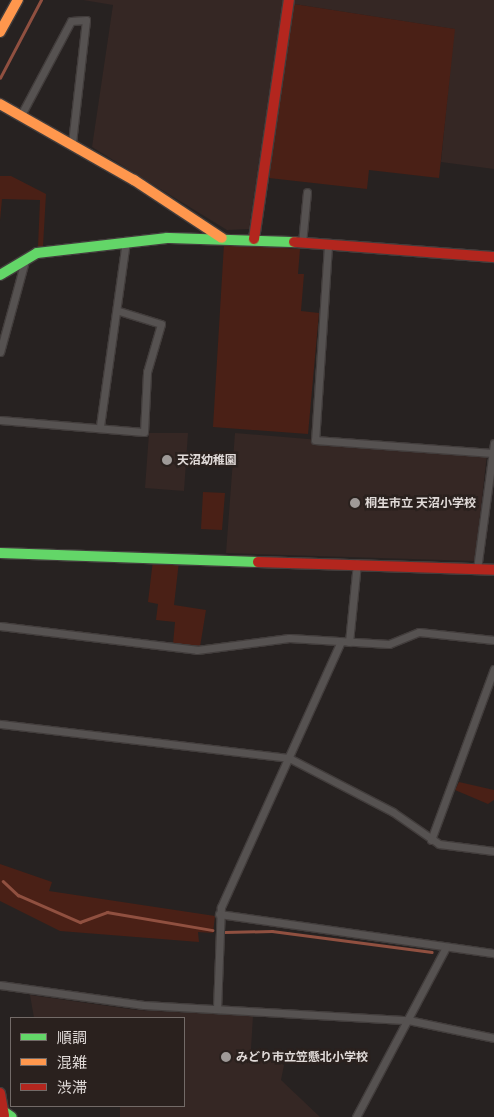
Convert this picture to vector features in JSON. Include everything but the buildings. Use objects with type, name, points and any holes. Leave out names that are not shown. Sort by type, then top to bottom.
[{"type":"street","points":[[0,32],[18,0]]},
{"type":"street","points":[[254,239],[289,0]]},
{"type":"street","points":[[21,115],[71,21],[86,20],[72,143]]},
{"type":"street","points":[[0,104],[72,143],[222,238]]},
{"type":"street","points":[[302,244],[307,192]]},
{"type":"street","points":[[0,275],[26,256],[126,242],[222,238],[494,257]]},
{"type":"street","points":[[100,426],[119,311],[126,242]]},
{"type":"street","points":[[328,246],[315,440],[493,453]]},
{"type":"street","points":[[0,352],[26,256]]},
{"type":"street","points":[[0,420],[100,426],[144,432],[147,372],[161,324],[119,311]]},
{"type":"street","points":[[477,569],[494,443]]},
{"type":"street","points":[[0,554],[357,562],[494,570]]},
{"type":"street","points":[[349,642],[357,562]]},
{"type":"street","points":[[0,626],[197,650],[289,638],[340,643],[389,644],[419,632],[494,640]]},
{"type":"street","points":[[218,1009],[219,914],[340,643]]},
{"type":"street","points":[[431,840],[494,669]]},
{"type":"street","points":[[0,724],[289,758],[393,812],[431,840],[494,851]]},
{"type":"street","points":[[219,914],[494,953]]},
{"type":"street","points":[[356,1117],[446,947]]},
{"type":"street","points":[[0,985],[134,1004],[408,1020],[494,1038]]},
{"type":"street","points":[[0,1092],[5,1114]]},
{"type":"shaded area","points":[[83,0],[283,0],[249,229],[227,230],[92,147],[113,5]]},
{"type":"shaded area","points":[[295,0],[494,0],[494,169],[441,162],[454,29],[294,4]]},
{"type":"shaded area","points":[[294,4],[455,29],[439,178],[369,170],[367,189],[269,178]]},
{"type":"shaded area","points":[[0,176],[11,176],[46,194],[43,246],[38,247],[40,200],[2,199],[0,221]]},
{"type":"shaded area","points":[[224,244],[300,249],[298,274],[304,274],[301,311],[319,313],[308,434],[213,427]]},
{"type":"shaded area","name":"天沼幼稚園","points":[[149,433],[188,433],[184,491],[145,488]]},
{"type":"shaded area","name":"桐生市立 天沼小学校","points":[[235,433],[487,454],[475,561],[226,553]]},
{"type":"shaded area","points":[[203,492],[225,493],[222,530],[201,529]]},
{"type":"shaded area","points":[[153,560],[179,561],[174,605],[206,610],[200,647],[173,644],[175,622],[156,620],[158,604],[148,602]]},
{"type":"shaded area","points":[[459,782],[494,790],[494,800],[488,804],[455,790]]},
{"type":"shaded area","points":[[0,864],[52,882],[49,891],[215,916],[213,933],[198,932],[199,942],[60,931],[0,901]]},
{"type":"shaded area","name":"みどり市立笠懸北小学校","points":[[30,995],[137,1010],[253,1016],[251,1049],[284,1065],[281,1080],[320,1117],[120,1117],[120,1107],[185,1107],[185,1017],[34,1017]]},
{"type":"waterway","points":[[0,78],[41,0]]},
{"type":"waterway","points":[[3,881],[18,895],[80,922],[107,912],[212,930]]},
{"type":"waterway","points":[[224,932],[272,931],[432,952]]},
{"type":"traffic: fast","points":[[0,275],[37,253],[167,238],[294,242]]},
{"type":"traffic: fast","points":[[0,553],[258,562]]},
{"type":"traffic: fast","points":[[0,1109],[12,1117]]},
{"type":"traffic: slow","points":[[0,32],[18,0]]},
{"type":"traffic: slow","points":[[0,104],[134,180],[222,238]]},
{"type":"traffic: jam","points":[[254,239],[289,0]]},
{"type":"traffic: jam","points":[[294,242],[494,257]]},
{"type":"traffic: jam","points":[[258,562],[494,570]]},
{"type":"traffic: jam","points":[[0,1093],[4,1116]]},
{"type":"place","name":"天沼幼稚園","points":[[167,460]]},
{"type":"place","name":"桐生市立 天沼小学校","points":[[355,503]]},
{"type":"place","name":"みどり市立笠懸北小学校","points":[[226,1057]]}]
